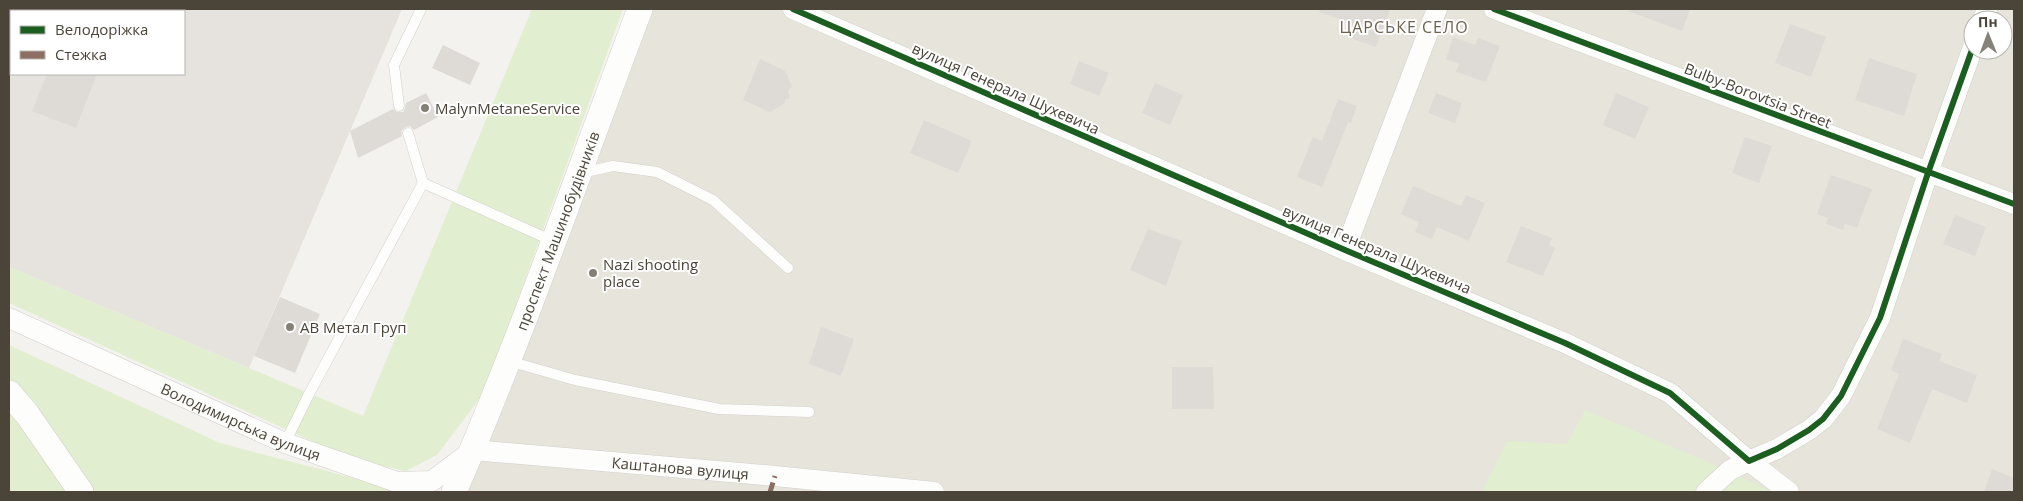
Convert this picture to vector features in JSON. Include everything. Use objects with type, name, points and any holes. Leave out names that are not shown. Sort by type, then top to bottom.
[{"type":"street","name":"проспект Машинобудівників","points":[[472,450],[508,361],[640,9]]},
{"type":"street","name":"вулиця Генерала Шухевича","points":[[793,9],[1345,250],[1566,343],[1670,393],[1749,461],[1790,492]]},
{"type":"street","points":[[1345,250],[1437,9]]},
{"type":"street","name":"Bulby-Borovtsia Street","points":[[1494,9],[2014,204]]},
{"type":"street","points":[[1706,492],[1730,470],[1794,440],[1823,419],[1841,396],[1880,318],[1928,173],[1968,60]]},
{"type":"street","name":"Володимирська вулиця","points":[[9,318],[285,443],[397,482],[432,481],[472,450]]},
{"type":"street","points":[[9,393],[27,414],[81,492]]},
{"type":"street","points":[[454,492],[472,450]]},
{"type":"street","name":"Каштанова вулиця","points":[[472,450],[772,484],[934,492]]},
{"type":"lane","points":[[399,106],[394,65],[421,9]]},
{"type":"lane","points":[[285,443],[309,394],[422,183],[408,133]]},
{"type":"lane","points":[[577,174],[613,166],[657,172],[713,200],[788,268]]},
{"type":"lane","points":[[422,183],[553,241]]},
{"type":"lane","points":[[508,361],[575,380],[718,409],[809,412]]},
{"type":"shaded area","points":[[9,9],[402,9],[249,368],[9,267]]},
{"type":"shaded area","name":"ЦАРСЬКЕ СЕЛО","points":[[644,9],[2014,9],[2014,492],[447,492]]},
{"type":"green space","points":[[532,9],[623,9],[484,393],[437,455],[406,471],[351,459],[9,303],[9,267],[363,416]]},
{"type":"green space","points":[[9,345],[220,443],[407,492],[9,492]]},
{"type":"green space","points":[[1585,410],[1773,492],[1482,492],[1507,441],[1567,444]]},
{"type":"building","points":[[1320,9],[1390,9],[1376,47],[1347,37],[1352,23],[1319,12]]},
{"type":"building","points":[[1628,9],[1690,9],[1682,31],[1628,11]]},
{"type":"building","points":[[1790,24],[1826,37],[1811,77],[1775,63]]},
{"type":"building","points":[[1453,37],[1475,45],[1478,38],[1500,46],[1486,82],[1456,72],[1459,64],[1446,59]]},
{"type":"building","points":[[443,45],[480,63],[470,85],[432,68]]},
{"type":"building","points":[[1869,58],[1917,74],[1904,116],[1855,100]]},
{"type":"building","points":[[760,59],[785,71],[792,86],[788,91],[790,98],[770,112],[743,100]]},
{"type":"building","points":[[1079,61],[1109,73],[1099,96],[1070,84]]},
{"type":"building","points":[[47,75],[97,75],[76,128],[32,111]]},
{"type":"building","points":[[1155,83],[1183,95],[1170,125],[1142,113]]},
{"type":"building","points":[[426,93],[438,117],[414,130],[410,126],[406,127],[401,131],[402,136],[358,158],[350,131],[393,109],[397,112],[403,112],[406,103]]},
{"type":"building","points":[[1436,93],[1462,103],[1455,123],[1428,113]]},
{"type":"building","points":[[1616,93],[1649,107],[1635,139],[1603,125]]},
{"type":"building","points":[[1338,99],[1357,106],[1351,123],[1348,122],[1322,187],[1297,177],[1313,137],[1322,141]]},
{"type":"building","points":[[924,120],[972,141],[958,173],[910,153]]},
{"type":"building","points":[[1745,137],[1772,146],[1759,183],[1732,173]]},
{"type":"building","points":[[1831,175],[1872,189],[1857,228],[1845,224],[1843,230],[1826,224],[1828,218],[1817,214]]},
{"type":"building","points":[[1413,186],[1461,206],[1466,195],[1485,203],[1469,241],[1437,227],[1432,239],[1415,232],[1419,222],[1401,214]]},
{"type":"building","points":[[1955,215],[1986,227],[1975,256],[1943,244]]},
{"type":"building","points":[[1521,226],[1552,238],[1549,245],[1555,248],[1543,276],[1506,262]]},
{"type":"building","points":[[1148,229],[1182,241],[1166,286],[1130,270]]},
{"type":"building","name":"АВ Метал Груп","points":[[280,297],[320,314],[295,373],[254,356]]},
{"type":"building","points":[[821,327],[854,339],[841,376],[809,364]]},
{"type":"building","points":[[1903,339],[1942,354],[1939,361],[1977,375],[1967,403],[1932,389],[1910,443],[1877,429],[1899,374],[1891,370]]},
{"type":"building","points":[[1172,367],[1213,367],[1214,409],[1172,409]]},
{"type":"building","points":[[1992,469],[2014,478],[2014,492],[1984,492]]},
{"type":"marked path","points":[[770,492],[775,476]]},
{"type":"cycle path","points":[[793,9],[1345,250],[1565,343],[1670,393],[1749,461],[1777,449],[1809,430],[1823,419],[1841,396],[1880,318],[1928,173],[1968,60]]},
{"type":"cycle path","points":[[1494,9],[2014,204]]},
{"type":"place","name":"MalynMetaneService","points":[[425,108]]},
{"type":"place","name":"Nazi shooting place","points":[[593,273]]},
{"type":"place","name":"АВ Метал Груп","points":[[290,327]]},
{"type":"district","name":"ЦАРСЬКЕ СЕЛО","points":[[1404,27]]}]
